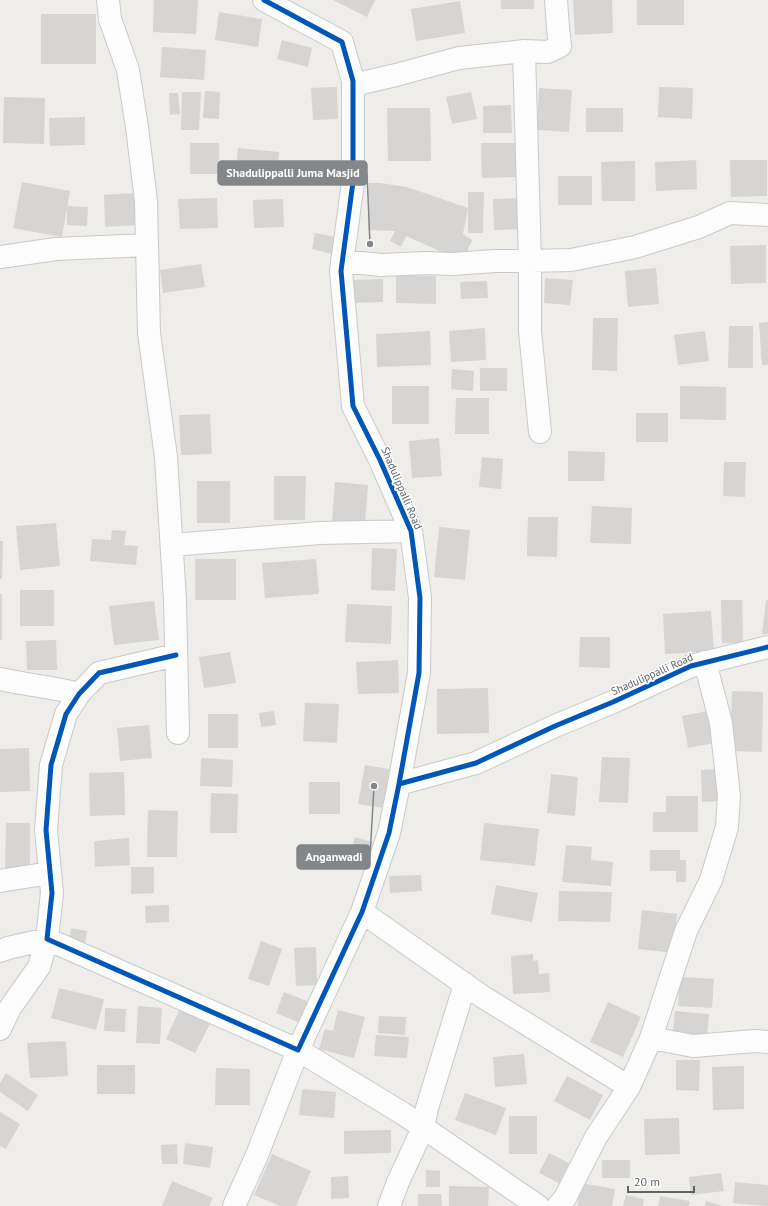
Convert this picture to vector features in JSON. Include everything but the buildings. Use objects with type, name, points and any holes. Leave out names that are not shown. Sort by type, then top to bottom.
[{"type":"street","points":[[108,0],[110,19],[128,70],[146,201],[146,245],[150,333],[166,456],[172,545],[175,600],[178,734]]},
{"type":"street","name":"Shadulippalli Road","points":[[264,0],[297,8],[342,42],[354,85],[353,182],[341,271],[354,406],[380,460],[411,531],[420,598],[418,673],[399,784],[476,763],[555,726],[613,702],[691,666],[768,647]]},
{"type":"street","points":[[354,85],[459,58],[524,51],[548,52],[560,46],[556,0]]},
{"type":"street","points":[[524,51],[530,261],[530,331],[540,432]]},
{"type":"street","points":[[342,261],[381,265],[572,260],[635,247],[699,227],[730,213],[768,215]]},
{"type":"street","points":[[0,257],[56,249],[146,245]]},
{"type":"street","points":[[172,545],[320,533],[411,531]]},
{"type":"street","points":[[0,1028],[10,1008],[39,967],[46,939],[52,893],[46,830],[51,765],[66,714],[78,694],[99,673],[176,654]]},
{"type":"street","points":[[558,1206],[565,1198],[596,1138],[629,1087],[650,1038],[686,932],[711,880],[727,826],[729,796],[721,723],[705,662]]},
{"type":"street","points":[[0,679],[78,694]]},
{"type":"street","points":[[234,1206],[257,1154],[298,1050],[362,912],[389,833],[399,784]]},
{"type":"street","points":[[0,881],[50,873]]},
{"type":"street","points":[[362,912],[482,997],[629,1087]]},
{"type":"street","points":[[0,951],[46,939],[298,1050],[395,1109],[538,1206]]},
{"type":"street","points":[[389,1206],[398,1182],[423,1128],[427,1108],[465,984]]},
{"type":"street","points":[[650,1038],[693,1046],[755,1041],[768,1042]]},
{"type":"cycle path","points":[[264,0],[342,42],[353,81],[353,182],[341,271],[353,406],[380,460],[411,531],[420,598],[419,673],[399,784],[476,763],[555,726],[613,702],[691,666],[768,647]]},
{"type":"cycle path","points":[[176,655],[99,673],[79,694],[66,714],[51,765],[46,830],[52,893],[47,939],[298,1050],[362,912],[389,833],[399,784]]},
{"type":"place","name":"Shadulippalli Juma Masjid","points":[[370,244]]},
{"type":"place","name":"Anganwadi","points":[[374,786]]}]
